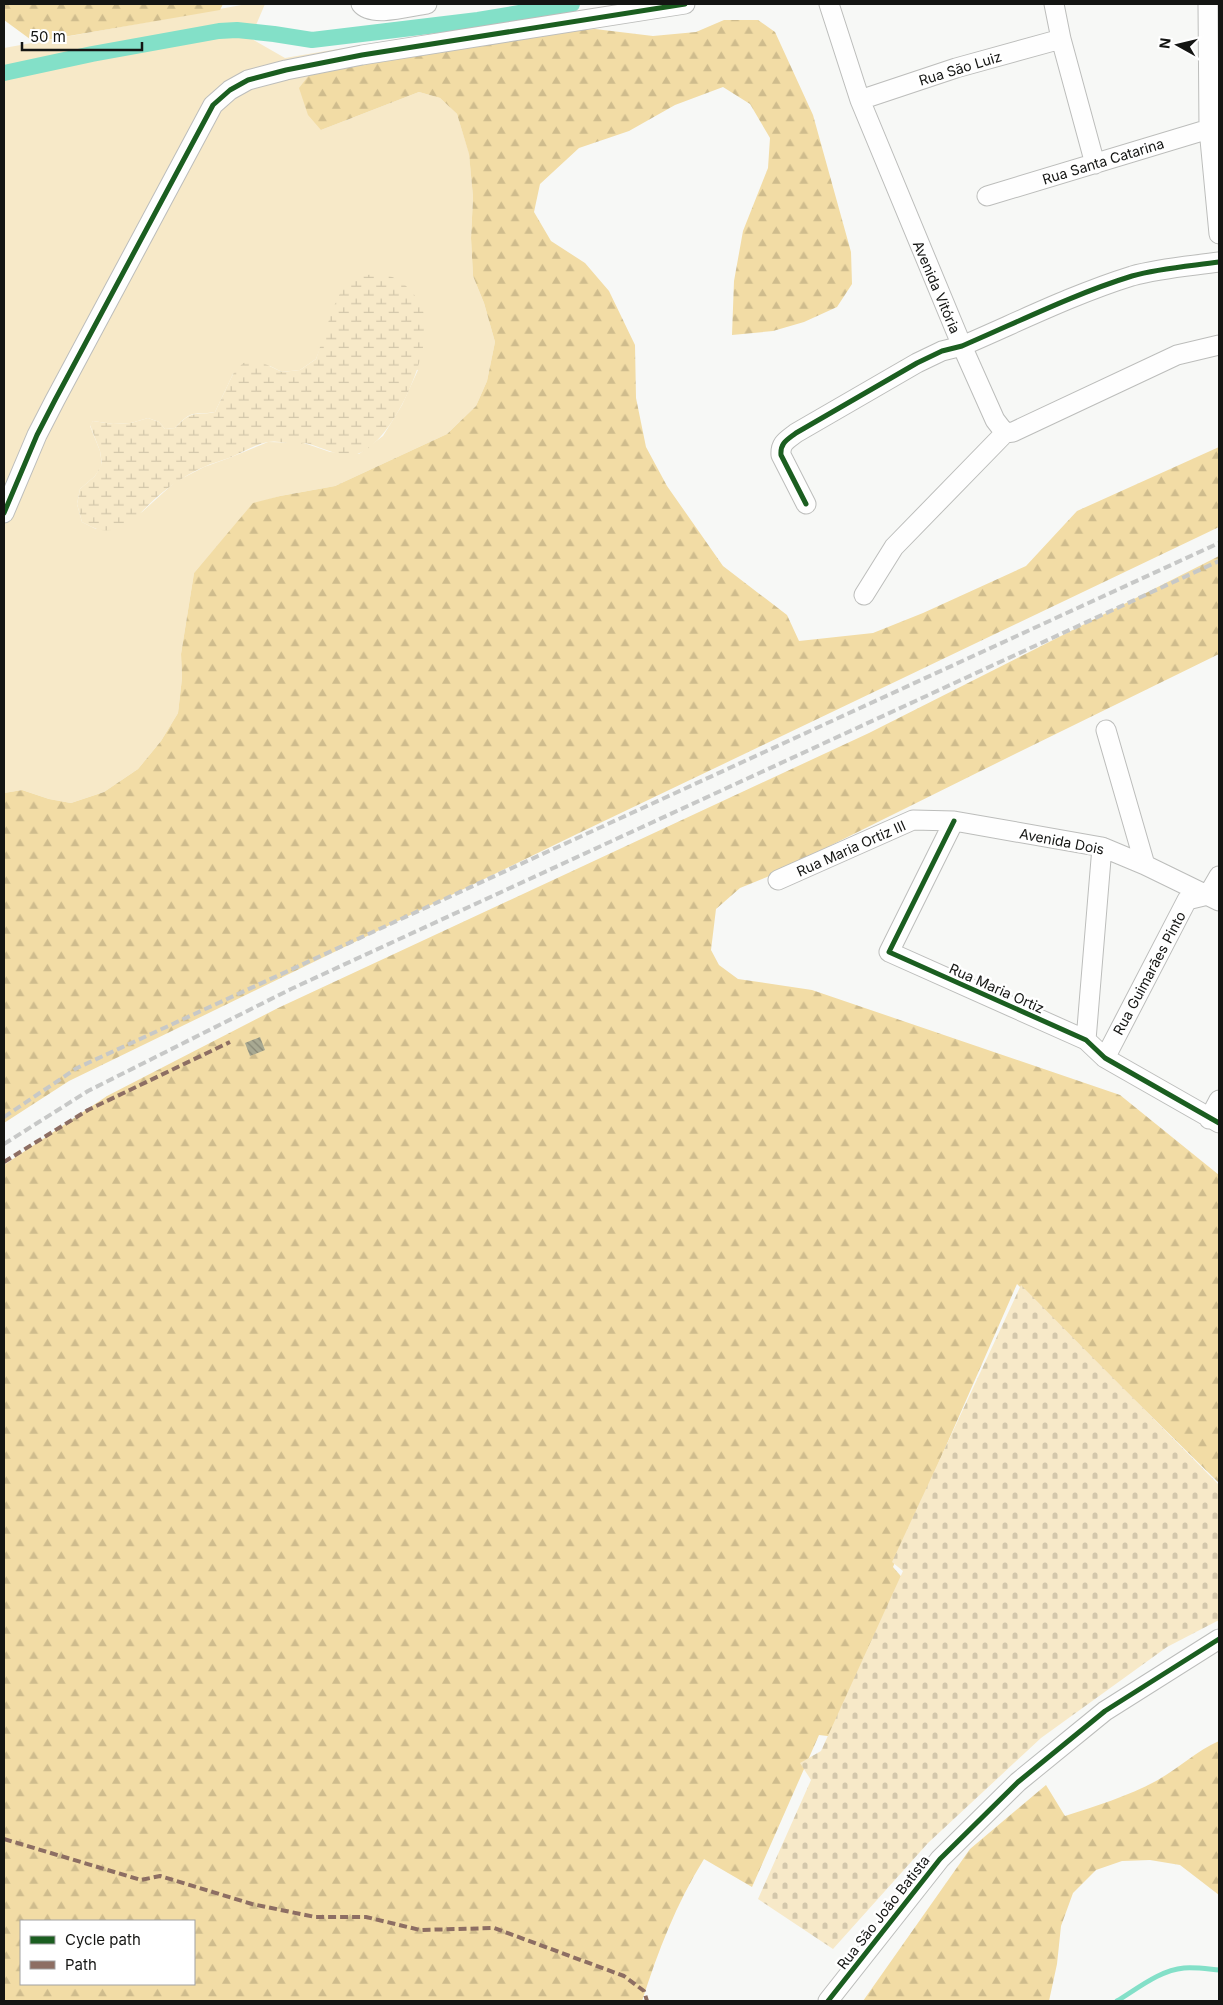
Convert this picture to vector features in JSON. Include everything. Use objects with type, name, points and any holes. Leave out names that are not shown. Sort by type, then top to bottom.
[{"type":"street","points":[[361,4],[373,11],[427,4]]},
{"type":"street","points":[[4,513],[33,444],[60,391],[213,105],[230,90],[248,80],[286,70],[362,55],[685,4]]},
{"type":"street","name":"Avenida Vitória","points":[[829,4],[860,100],[962,346],[995,420],[1005,433]]},
{"type":"street","points":[[1054,4],[1061,39],[1095,164]]},
{"type":"street","points":[[1208,4],[1219,234]]},
{"type":"street","name":"Rua São Luiz","points":[[860,100],[956,68],[1061,39]]},
{"type":"street","name":"Rua Santa Catarina","points":[[987,196],[1214,129]]},
{"type":"street","points":[[806,504],[781,455],[784,442],[917,363],[942,351],[962,346],[1098,288],[1134,276],[1179,267],[1219,262]]},
{"type":"street","points":[[864,595],[894,547],[1005,433],[1013,432],[1177,355],[1219,345]]},
{"type":"street","points":[[1106,730],[1145,865]]},
{"type":"street","name":"Rua Maria Ortiz III","points":[[778,880],[913,820],[954,821]]},
{"type":"street","name":"Avenida Dois","points":[[954,821],[1102,847],[1145,865],[1213,898]]},
{"type":"street","name":"Rua Maria Ortiz","points":[[954,821],[889,952],[1086,1040],[1105,1058],[1214,1121]]},
{"type":"street","points":[[1086,1040],[1102,847]]},
{"type":"street","points":[[1213,898],[1219,876]]},
{"type":"street","name":"Rua Guimarães Pinto","points":[[1105,1058],[1187,900],[1213,898]]},
{"type":"street","points":[[1214,1121],[1219,1100]]},
{"type":"street","name":"Rua São João Batista","points":[[828,2001],[940,1859],[1018,1782],[1105,1711],[1219,1640]]},
{"type":"green space","points":[[4,4],[223,4],[220,10],[34,42],[4,20]]},
{"type":"green space","points":[[247,4],[265,4],[252,39],[285,58],[338,49],[343,50],[321,130],[419,92],[440,98],[457,114],[469,153],[473,197],[471,238],[473,276],[484,303],[495,342],[487,381],[476,406],[447,434],[335,486],[280,496],[253,504],[194,573],[181,654],[182,678],[178,713],[161,741],[138,769],[104,792],[71,803],[49,799],[22,790],[4,793],[4,48]],"holes":[[[321,346],[418,370],[402,405],[383,436],[359,454],[330,452],[304,443],[268,442],[204,467],[175,482],[142,512],[96,529],[82,522],[77,504],[80,489],[95,476],[102,465],[100,451],[90,426],[93,421],[113,424],[131,423],[148,418],[159,422],[165,429],[175,428],[190,415],[215,412],[233,374],[270,366],[282,372],[300,370],[316,359]]]},
{"type":"green space","points":[[724,20],[758,20],[775,32],[813,115],[851,252],[852,284],[837,307],[804,322],[773,331],[732,335],[734,281],[743,231],[768,168],[770,138],[750,104],[723,87],[675,105],[629,131],[579,148],[540,184],[534,212],[551,241],[585,263],[609,291],[635,345],[636,398],[646,447],[667,486],[723,566],[787,615],[799,641],[873,633],[923,613],[1026,566],[1077,511],[1219,447],[1219,527],[577,834],[69,1081],[4,1123],[4,793],[22,790],[49,799],[71,803],[104,792],[138,769],[161,741],[178,713],[182,678],[181,654],[194,573],[253,503],[335,486],[447,434],[476,406],[487,381],[495,342],[484,303],[473,276],[471,238],[473,197],[469,154],[457,114],[440,98],[419,92],[321,130],[308,115],[299,88],[317,65],[342,50],[338,49],[595,29],[653,36],[696,32]]},
{"type":"green space","points":[[383,274],[396,279],[408,287],[417,298],[423,311],[425,327],[418,368],[409,390],[386,430],[373,444],[360,453],[347,455],[305,443],[294,444],[276,441],[263,443],[185,476],[125,525],[118,528],[100,530],[82,522],[77,504],[80,489],[95,476],[102,464],[100,451],[90,425],[93,421],[113,424],[131,423],[148,418],[159,422],[165,429],[175,428],[190,415],[215,412],[233,374],[243,363],[259,361],[282,372],[300,370],[316,359],[333,308],[346,281],[366,275]]},
{"type":"green space","points":[[1219,556],[1219,654],[767,877],[740,888],[716,909],[711,950],[719,965],[738,979],[812,990],[1120,1095],[1219,1175],[1219,1483],[1017,1284],[893,1567],[968,1654],[888,1743],[819,1735],[752,1887],[704,1859],[668,1928],[642,2001],[4,2001],[4,1165],[107,1096],[278,1008],[869,733]]},
{"type":"green space","points":[[1021,1285],[1219,1485],[1219,1620],[1167,1647],[1041,1738],[928,1843],[833,1949],[758,1899],[811,1780],[800,1763],[821,1751],[903,1571],[892,1562]]},
{"type":"green space","points":[[1219,1741],[1219,1895],[1180,1865],[1150,1860],[1122,1861],[1096,1870],[1073,1893],[1061,1926],[1057,1964],[1049,2001],[863,2001],[970,1849],[1046,1785],[1065,1816],[1112,1800],[1145,1786]]},
{"type":"building","points":[[260,1037],[265,1050],[250,1056],[245,1043]]},
{"type":"waterway","points":[[4,73],[92,54],[219,31],[237,30],[312,40],[478,20],[572,4]]},
{"type":"waterway","points":[[1117,2001],[1166,1972],[1184,1968],[1219,1970]]},
{"type":"railway","points":[[4,1117],[77,1068],[1219,543]]},
{"type":"railway","points":[[4,1144],[88,1091],[291,989],[1219,561]]},
{"type":"marked path","points":[[4,1162],[88,1110],[230,1042]]},
{"type":"marked path","points":[[4,1839],[141,1880],[160,1876],[252,1904],[315,1917],[366,1917],[420,1930],[494,1928],[624,1976],[644,1991],[647,2001]]},
{"type":"cycle path","points":[[4,513],[37,435],[55,400],[213,105],[230,90],[248,80],[286,70],[362,55],[685,4]]},
{"type":"cycle path","points":[[806,504],[781,455],[783,445],[796,433],[917,363],[942,351],[962,346],[1067,300],[1110,283],[1143,273],[1219,262]]},
{"type":"cycle path","points":[[954,821],[889,952],[1086,1040],[1105,1058],[1219,1123]]},
{"type":"cycle path","points":[[828,2001],[940,1859],[1018,1782],[1105,1711],[1219,1639]]}]
